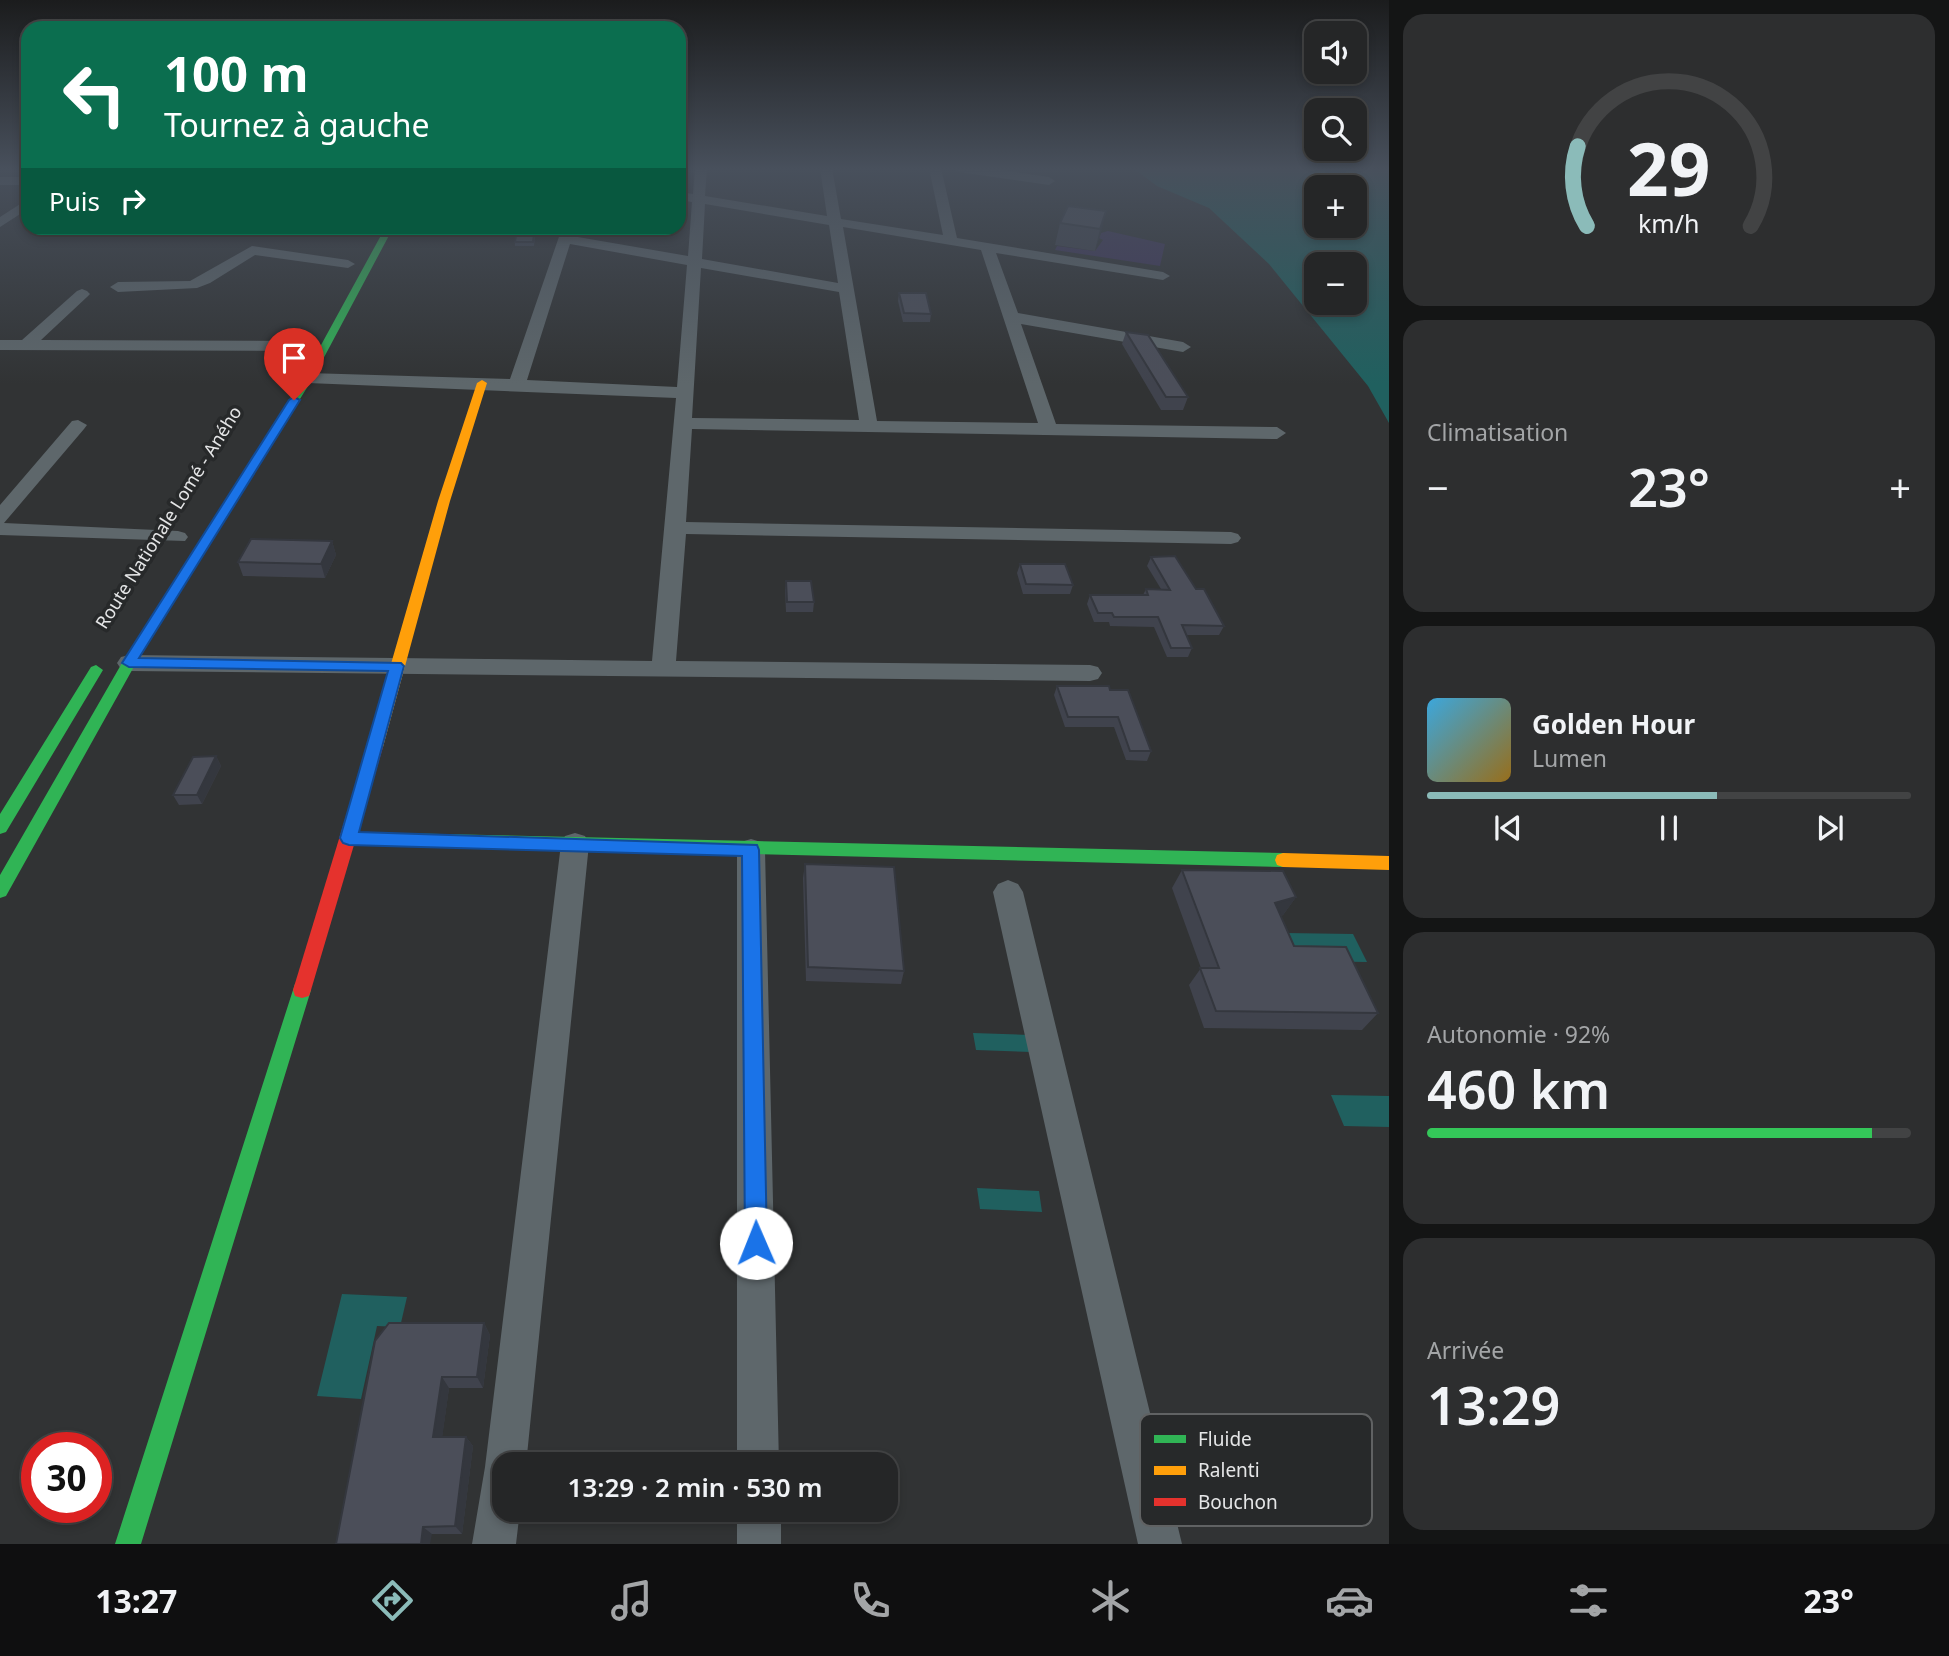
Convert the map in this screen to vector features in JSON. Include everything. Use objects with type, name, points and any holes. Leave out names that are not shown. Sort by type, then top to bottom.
[{"type":"main road","points":[[0,891],[129,663],[308,378],[382,240]]},
{"type":"main road","points":[[344,270],[359,246]]},
{"type":"main road","points":[[285,365],[300,340]]},
{"type":"main road","points":[[128,1544],[349,838],[444,501],[482,383]]},
{"type":"main road","name":"Route Nationale Lomé - Aného","points":[[0,828],[103,658]]},
{"type":"main road","points":[[349,838],[751,850],[1389,863]]},
{"type":"street","points":[[517,385],[564,240]]},
{"type":"street","points":[[593,240],[696,263],[848,289]]},
{"type":"street","points":[[663,668],[697,240]]},
{"type":"street","points":[[839,240],[869,426]]},
{"type":"street","points":[[951,240],[1163,276]]},
{"type":"street","points":[[987,246],[1049,429]]},
{"type":"street","points":[[118,287],[192,285],[205,280],[252,250],[344,270]]},
{"type":"street","points":[[26,345],[82,294]]},
{"type":"street","points":[[1011,317],[1184,347]]},
{"type":"street","points":[[2,347],[300,340]]},
{"type":"street","points":[[308,378],[685,393]]},
{"type":"street","points":[[683,423],[1277,433]]},
{"type":"street","points":[[0,519],[78,425]]},
{"type":"street","points":[[676,528],[1231,538]]},
{"type":"street","points":[[0,529],[178,537]]},
{"type":"street","points":[[129,663],[1090,673]]},
{"type":"street","points":[[506,1452],[575,844]]},
{"type":"street","points":[[751,850],[758,1452]]},
{"type":"street","points":[[1009,892],[1140,1458]]},
{"type":"street","points":[[494,1544],[497,1522]]},
{"type":"street","points":[[759,1522],[759,1544]]},
{"type":"street","points":[[1156,1526],[1160,1544]]},
{"type":"shaded area","points":[[1103,240],[1148,240],[1165,244],[1160,266],[1055,250],[1057,246],[1095,251]]},
{"type":"water","points":[[1243,240],[1389,240],[1389,423],[1368,386],[1310,315],[1367,315],[1367,252],[1304,252],[1304,307],[1269,264]]},
{"type":"water","points":[[1285,933],[1353,934],[1367,962],[1298,961]]},
{"type":"water","points":[[973,1033],[1029,1035],[1032,1052],[976,1050]]},
{"type":"water","points":[[1331,1095],[1389,1096],[1389,1127],[1344,1126]]},
{"type":"water","points":[[977,1188],[1039,1191],[1042,1212],[980,1209]]},
{"type":"water","points":[[342,1294],[407,1297],[400,1327],[377,1326],[361,1399],[317,1396]]},
{"type":"building","points":[[515,240],[533,240],[533,242]]},
{"type":"building","points":[[899,293],[926,293],[931,314],[904,313]]},
{"type":"building","points":[[1126,332],[1148,335],[1188,397],[1166,397]]},
{"type":"building","points":[[251,539],[332,541],[321,564],[238,562]]},
{"type":"building","points":[[1175,556],[1196,589],[1204,589],[1224,626],[1182,625],[1192,648],[1171,648],[1158,617],[1114,617],[1112,613],[1098,613],[1090,595],[1148,595],[1146,589],[1170,590],[1151,557]]},
{"type":"building","points":[[1020,564],[1065,564],[1073,585],[1026,584]]},
{"type":"building","points":[[786,581],[811,581],[814,602],[787,602]]},
{"type":"building","points":[[1057,686],[1109,686],[1110,690],[1128,690],[1151,751],[1130,751],[1118,717],[1068,717]]},
{"type":"building","points":[[216,756],[197,795],[173,795],[193,757]]},
{"type":"building","points":[[805,864],[894,867],[904,971],[808,967]]},
{"type":"building","points":[[1182,870],[1283,871],[1296,897],[1275,903],[1294,946],[1346,947],[1378,1013],[1216,1011],[1200,968],[1219,968]]},
{"type":"building","points":[[389,1323],[484,1323],[477,1377],[442,1377],[433,1437],[466,1437],[455,1526],[423,1527],[421,1544],[336,1544],[375,1341]]},
{"type":"traffic: fast","points":[[0,891],[129,663],[308,378],[382,240]]},
{"type":"traffic: fast","points":[[0,828],[96,670]]},
{"type":"traffic: fast","points":[[349,838],[1283,860]]},
{"type":"traffic: fast","points":[[128,1544],[302,990]]},
{"type":"traffic: slow","points":[[375,747],[444,501],[482,383]]},
{"type":"traffic: slow","points":[[1283,860],[1389,863]]},
{"type":"traffic: jam","points":[[302,990],[375,747]]},
{"type":"route","points":[[294,400],[129,663],[396,666],[349,838],[751,850],[756,1243]]}]
